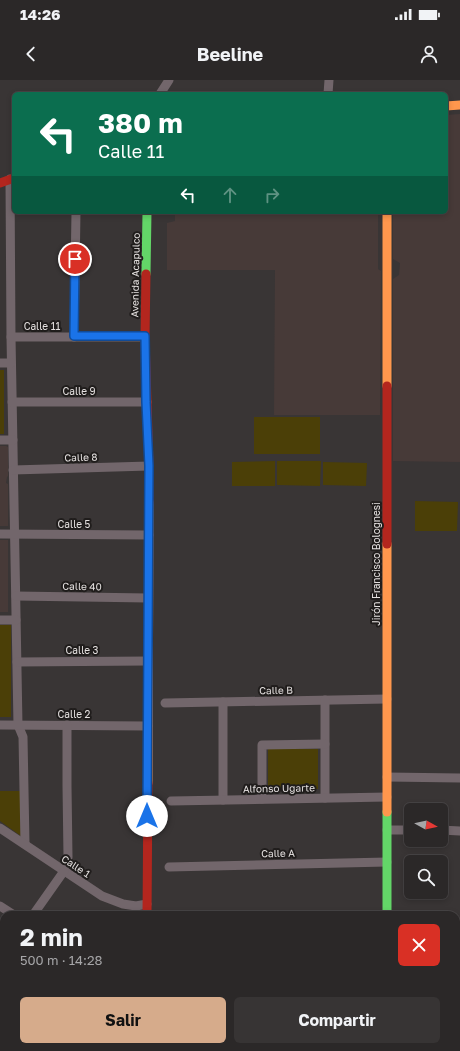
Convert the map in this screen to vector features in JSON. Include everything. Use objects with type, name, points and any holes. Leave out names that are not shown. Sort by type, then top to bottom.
[{"type":"street","points":[[161,92],[169,80]]},
{"type":"street","points":[[328,92],[329,80]]},
{"type":"street","points":[[448,106],[460,105]]},
{"type":"street","points":[[0,183],[12,179],[11,363],[14,534],[18,725],[22,736],[25,844]]},
{"type":"street","points":[[0,194],[12,190]]},
{"type":"street","points":[[74,336],[76,214]]},
{"type":"street","name":"Avenida Acapulco","points":[[147,214],[145,336],[149,466],[147,911]]},
{"type":"street","name":"Jirón Francisco Bolognesi","points":[[387,214],[387,911]]},
{"type":"street","name":"Calle 11","points":[[11,337],[145,336]]},
{"type":"street","points":[[0,363],[11,363]]},
{"type":"street","name":"Calle 9","points":[[12,402],[146,402]]},
{"type":"street","points":[[0,440],[13,440]]},
{"type":"street","name":"Calle 8","points":[[13,470],[149,466]]},
{"type":"street","name":"Calle 5","points":[[0,534],[149,535]]},
{"type":"street","name":"Calle 40","points":[[16,596],[148,598]]},
{"type":"street","points":[[0,620],[16,620]]},
{"type":"street","name":"Calle 3","points":[[17,662],[148,661]]},
{"type":"street","name":"Calle B","points":[[165,703],[387,699]]},
{"type":"street","points":[[325,700],[325,798]]},
{"type":"street","points":[[223,702],[223,800]]},
{"type":"street","name":"Calle 2","points":[[0,725],[148,726]]},
{"type":"street","points":[[36,911],[64,871],[68,850],[67,725]]},
{"type":"street","points":[[262,799],[262,745],[325,744]]},
{"type":"street","points":[[387,777],[460,778]]},
{"type":"street","name":"Alfonso Ugarte","points":[[171,800],[387,798]]},
{"type":"street","name":"Calle 1","points":[[0,828],[102,896],[123,904],[136,906],[147,904]]},
{"type":"street","points":[[387,830],[404,830]]},
{"type":"street","points":[[448,830],[460,831]]},
{"type":"street","name":"Calle A","points":[[170,867],[387,862]]},
{"type":"shaded area","points":[[460,114],[460,462],[393,461],[393,279],[399,275],[400,263],[393,259],[393,214],[448,214],[448,115]]},
{"type":"shaded area","points":[[175,214],[378,214],[378,269],[381,271],[380,415],[274,415],[275,270],[167,270],[167,223],[175,221]]},
{"type":"shaded area","points":[[0,370],[4,370],[4,434],[0,434]]},
{"type":"shaded area","points":[[254,417],[320,417],[320,454],[254,454]]},
{"type":"shaded area","points":[[0,446],[8,447],[8,476],[6,483],[8,484],[8,526],[0,526]]},
{"type":"shaded area","points":[[275,461],[275,486],[232,486],[232,462]]},
{"type":"shaded area","points":[[277,461],[321,461],[320,486],[277,485]]},
{"type":"shaded area","points":[[323,462],[367,463],[366,486],[323,485]]},
{"type":"shaded area","points":[[415,501],[458,502],[457,531],[415,531]]},
{"type":"shaded area","points":[[0,540],[8,540],[8,612],[0,612]]},
{"type":"shaded area","points":[[0,625],[11,625],[11,717],[0,717]]},
{"type":"shaded area","points":[[268,749],[318,749],[318,789],[268,789]]},
{"type":"shaded area","points":[[0,791],[20,791],[21,836],[0,821]]},
{"type":"traffic: fast","points":[[146,274],[147,214]]},
{"type":"traffic: fast","points":[[387,812],[387,911]]},
{"type":"traffic: slow","points":[[448,106],[460,105]]},
{"type":"traffic: slow","points":[[387,214],[387,386]]},
{"type":"traffic: slow","points":[[148,783],[149,502]]},
{"type":"traffic: slow","points":[[387,544],[387,812]]},
{"type":"traffic: jam","points":[[0,183],[12,179]]},
{"type":"traffic: jam","points":[[146,274],[145,337],[149,502]]},
{"type":"traffic: jam","points":[[387,386],[387,544]]},
{"type":"traffic: jam","points":[[147,911],[148,783]]},
{"type":"route","points":[[75,259],[74,336],[145,336],[149,466],[147,816]]}]
